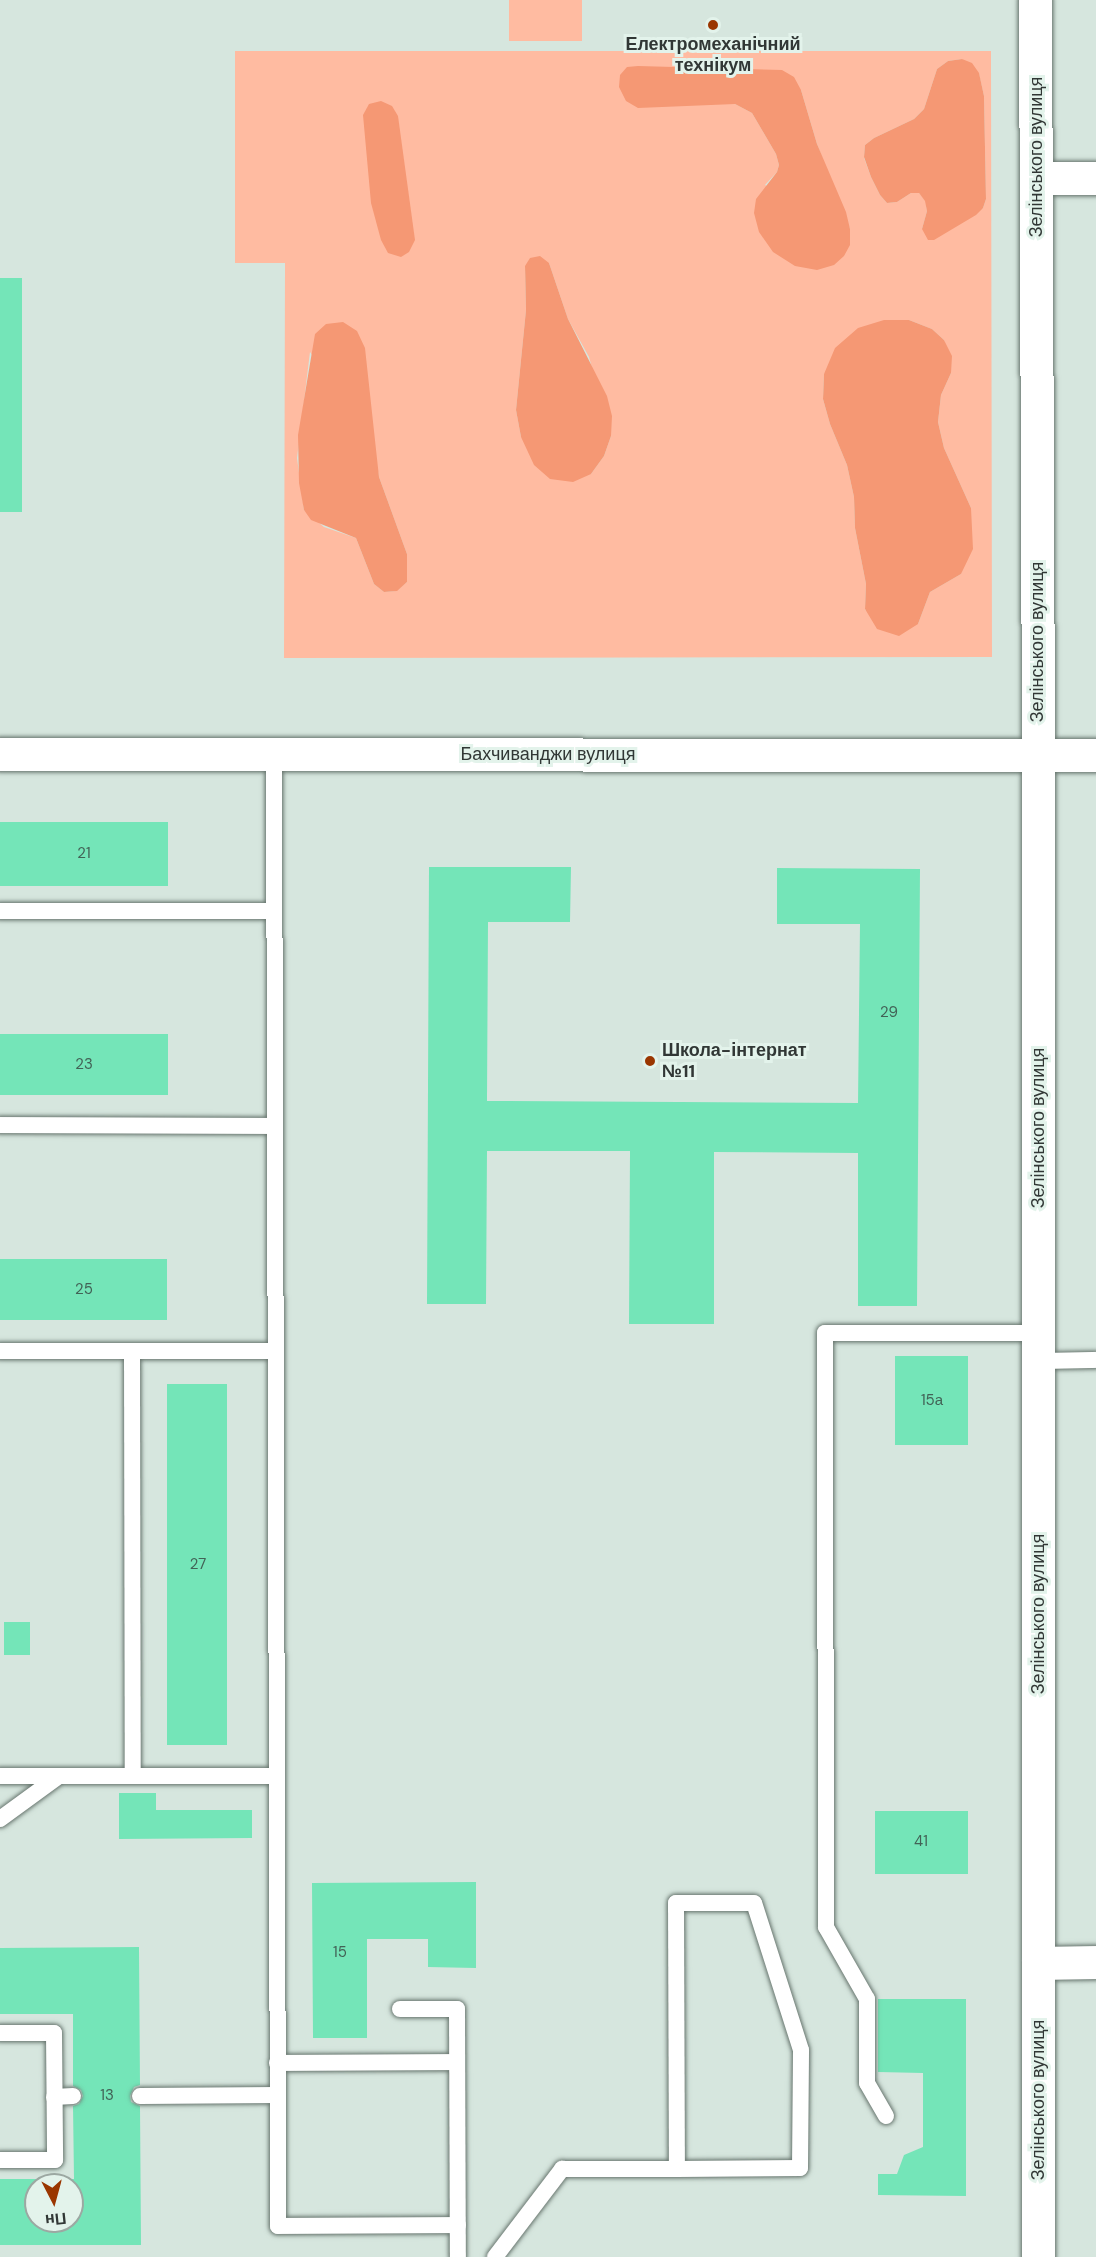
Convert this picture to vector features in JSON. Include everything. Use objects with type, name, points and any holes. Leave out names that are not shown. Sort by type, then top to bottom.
[{"type":"street","name":"Зелінського вулиця","points":[[1035,0],[1038,755],[1038,2257]]},
{"type":"street","points":[[1036,178],[1096,178]]},
{"type":"street","name":"Бахчиванджи вулиця","points":[[0,754],[1096,755]]},
{"type":"street","points":[[1038,1963],[1096,1962]]},
{"type":"lane","points":[[274,754],[278,2226],[458,2225]]},
{"type":"lane","points":[[0,911],[274,912]]},
{"type":"lane","points":[[0,1125],[275,1125]]},
{"type":"lane","points":[[886,2116],[867,2083],[867,1999],[826,1927],[825,1333],[1038,1347],[1096,1360]]},
{"type":"lane","points":[[0,1351],[275,1351]]},
{"type":"lane","points":[[132,1351],[133,1776]]},
{"type":"lane","points":[[0,1776],[276,1776]]},
{"type":"lane","points":[[0,1819],[58,1776]]},
{"type":"lane","points":[[495,2257],[562,2169],[676,2169],[800,2168],[801,2050],[754,1903],[676,1903],[676,2169]]},
{"type":"lane","points":[[400,2009],[457,2009],[458,2257]]},
{"type":"lane","points":[[0,2033],[54,2033],[55,2160],[0,2160]]},
{"type":"lane","points":[[277,2063],[457,2062]]},
{"type":"lane","points":[[140,2096],[277,2095]]},
{"type":"lane","points":[[54,2097],[73,2097]]},
{"type":"shaded area","points":[[509,0],[582,0],[582,41],[509,41]]},
{"type":"shaded area","points":[[235,51],[991,51],[992,657],[284,658],[285,263],[235,263]],"holes":[[[962,59],[979,74],[984,96],[986,199],[983,208],[922,229],[927,211],[926,201],[919,193],[911,193],[897,202],[887,203],[871,177],[864,158],[865,145],[874,138],[914,119],[924,109],[937,69],[948,61]],[[801,90],[817,144],[850,229],[765,185],[777,172],[779,165],[776,154],[752,113],[735,104]],[[549,263],[568,319],[589,357],[611,436],[604,456],[591,474],[521,437],[516,410],[526,310],[525,266]],[[909,320],[932,329],[944,340],[951,373],[941,395],[938,422],[944,448],[971,508],[961,574],[930,592],[918,624],[865,610],[866,584],[855,528],[854,497],[847,465],[830,424],[823,399],[824,374]],[[310,352],[373,444],[379,477],[407,554],[407,582],[396,591],[384,592],[374,584],[356,538],[324,527],[304,510],[297,458]]]},
{"type":"shaded area","points":[[962,59],[972,63],[979,73],[984,96],[986,199],[983,208],[976,215],[934,240],[928,240],[922,229],[927,211],[925,201],[919,193],[911,193],[897,202],[887,203],[871,177],[864,157],[865,145],[874,138],[914,119],[924,109],[937,69],[948,61]]},
{"type":"shaded area","points":[[627,67],[782,70],[794,77],[801,90],[817,144],[846,212],[850,229],[850,245],[844,256],[834,265],[817,270],[795,266],[773,252],[759,232],[754,213],[756,199],[777,172],[779,165],[776,154],[752,113],[735,104],[638,108],[626,101],[619,87],[620,75]]},
{"type":"shaded area","points":[[381,101],[392,106],[398,116],[415,240],[409,252],[401,257],[388,253],[381,240],[371,203],[363,115],[369,104]]},
{"type":"shaded area","points":[[540,256],[549,263],[568,319],[607,396],[612,416],[611,436],[604,456],[591,474],[573,482],[550,479],[534,465],[521,437],[516,410],[526,310],[525,266],[530,258]]},
{"type":"shaded area","points":[[884,320],[909,320],[932,329],[944,340],[952,356],[951,373],[941,395],[938,422],[944,448],[971,508],[973,549],[961,574],[930,592],[918,624],[899,636],[877,629],[865,609],[866,584],[855,528],[854,497],[847,465],[830,424],[823,399],[824,374],[835,348],[858,328]]},
{"type":"shaded area","points":[[343,322],[357,331],[365,348],[379,477],[407,554],[407,582],[397,591],[384,592],[374,584],[356,538],[311,520],[304,510],[299,483],[298,435],[315,334],[326,324]]},
{"type":"building","points":[[0,278],[22,278],[22,512],[0,512]]},
{"type":"building","points":[[0,822],[168,822],[168,886],[0,886]]},
{"type":"building","points":[[429,867],[571,867],[570,922],[488,922],[487,1101],[858,1103],[860,924],[777,924],[777,868],[920,869],[917,1306],[858,1306],[858,1153],[714,1152],[714,1324],[629,1324],[630,1151],[487,1151],[486,1304],[427,1304]]},
{"type":"building","points":[[0,1034],[168,1034],[168,1095],[0,1095]]},
{"type":"building","points":[[0,1259],[167,1259],[167,1320],[0,1320]]},
{"type":"building","points":[[895,1356],[968,1356],[968,1445],[895,1445]]},
{"type":"building","points":[[167,1384],[227,1384],[227,1745],[167,1745]]},
{"type":"building","points":[[4,1622],[30,1622],[30,1655],[4,1655]]},
{"type":"building","points":[[119,1793],[156,1793],[156,1810],[252,1810],[252,1838],[119,1839]]},
{"type":"building","points":[[875,1811],[968,1811],[968,1874],[875,1874]]},
{"type":"building","points":[[476,1882],[476,1968],[428,1967],[428,1939],[367,1939],[367,2038],[313,2038],[312,1883]]},
{"type":"building","points":[[139,1947],[140,2085],[134,2087],[130,2096],[131,2102],[140,2106],[141,2245],[0,2245],[0,2179],[24,2179],[24,2233],[84,2233],[84,2173],[74,2173],[73,2106],[79,2104],[83,2096],[81,2090],[73,2086],[73,2014],[0,2014],[0,1948]]},
{"type":"building","points":[[878,1999],[966,1999],[966,2196],[878,2195],[878,2174],[897,2174],[904,2155],[923,2147],[923,2073],[878,2072]]},
{"type":"place","name":"Електромеханічний технікум","points":[[713,25]]},
{"type":"place","name":"Школа-інтернат №11","points":[[650,1061]]}]
